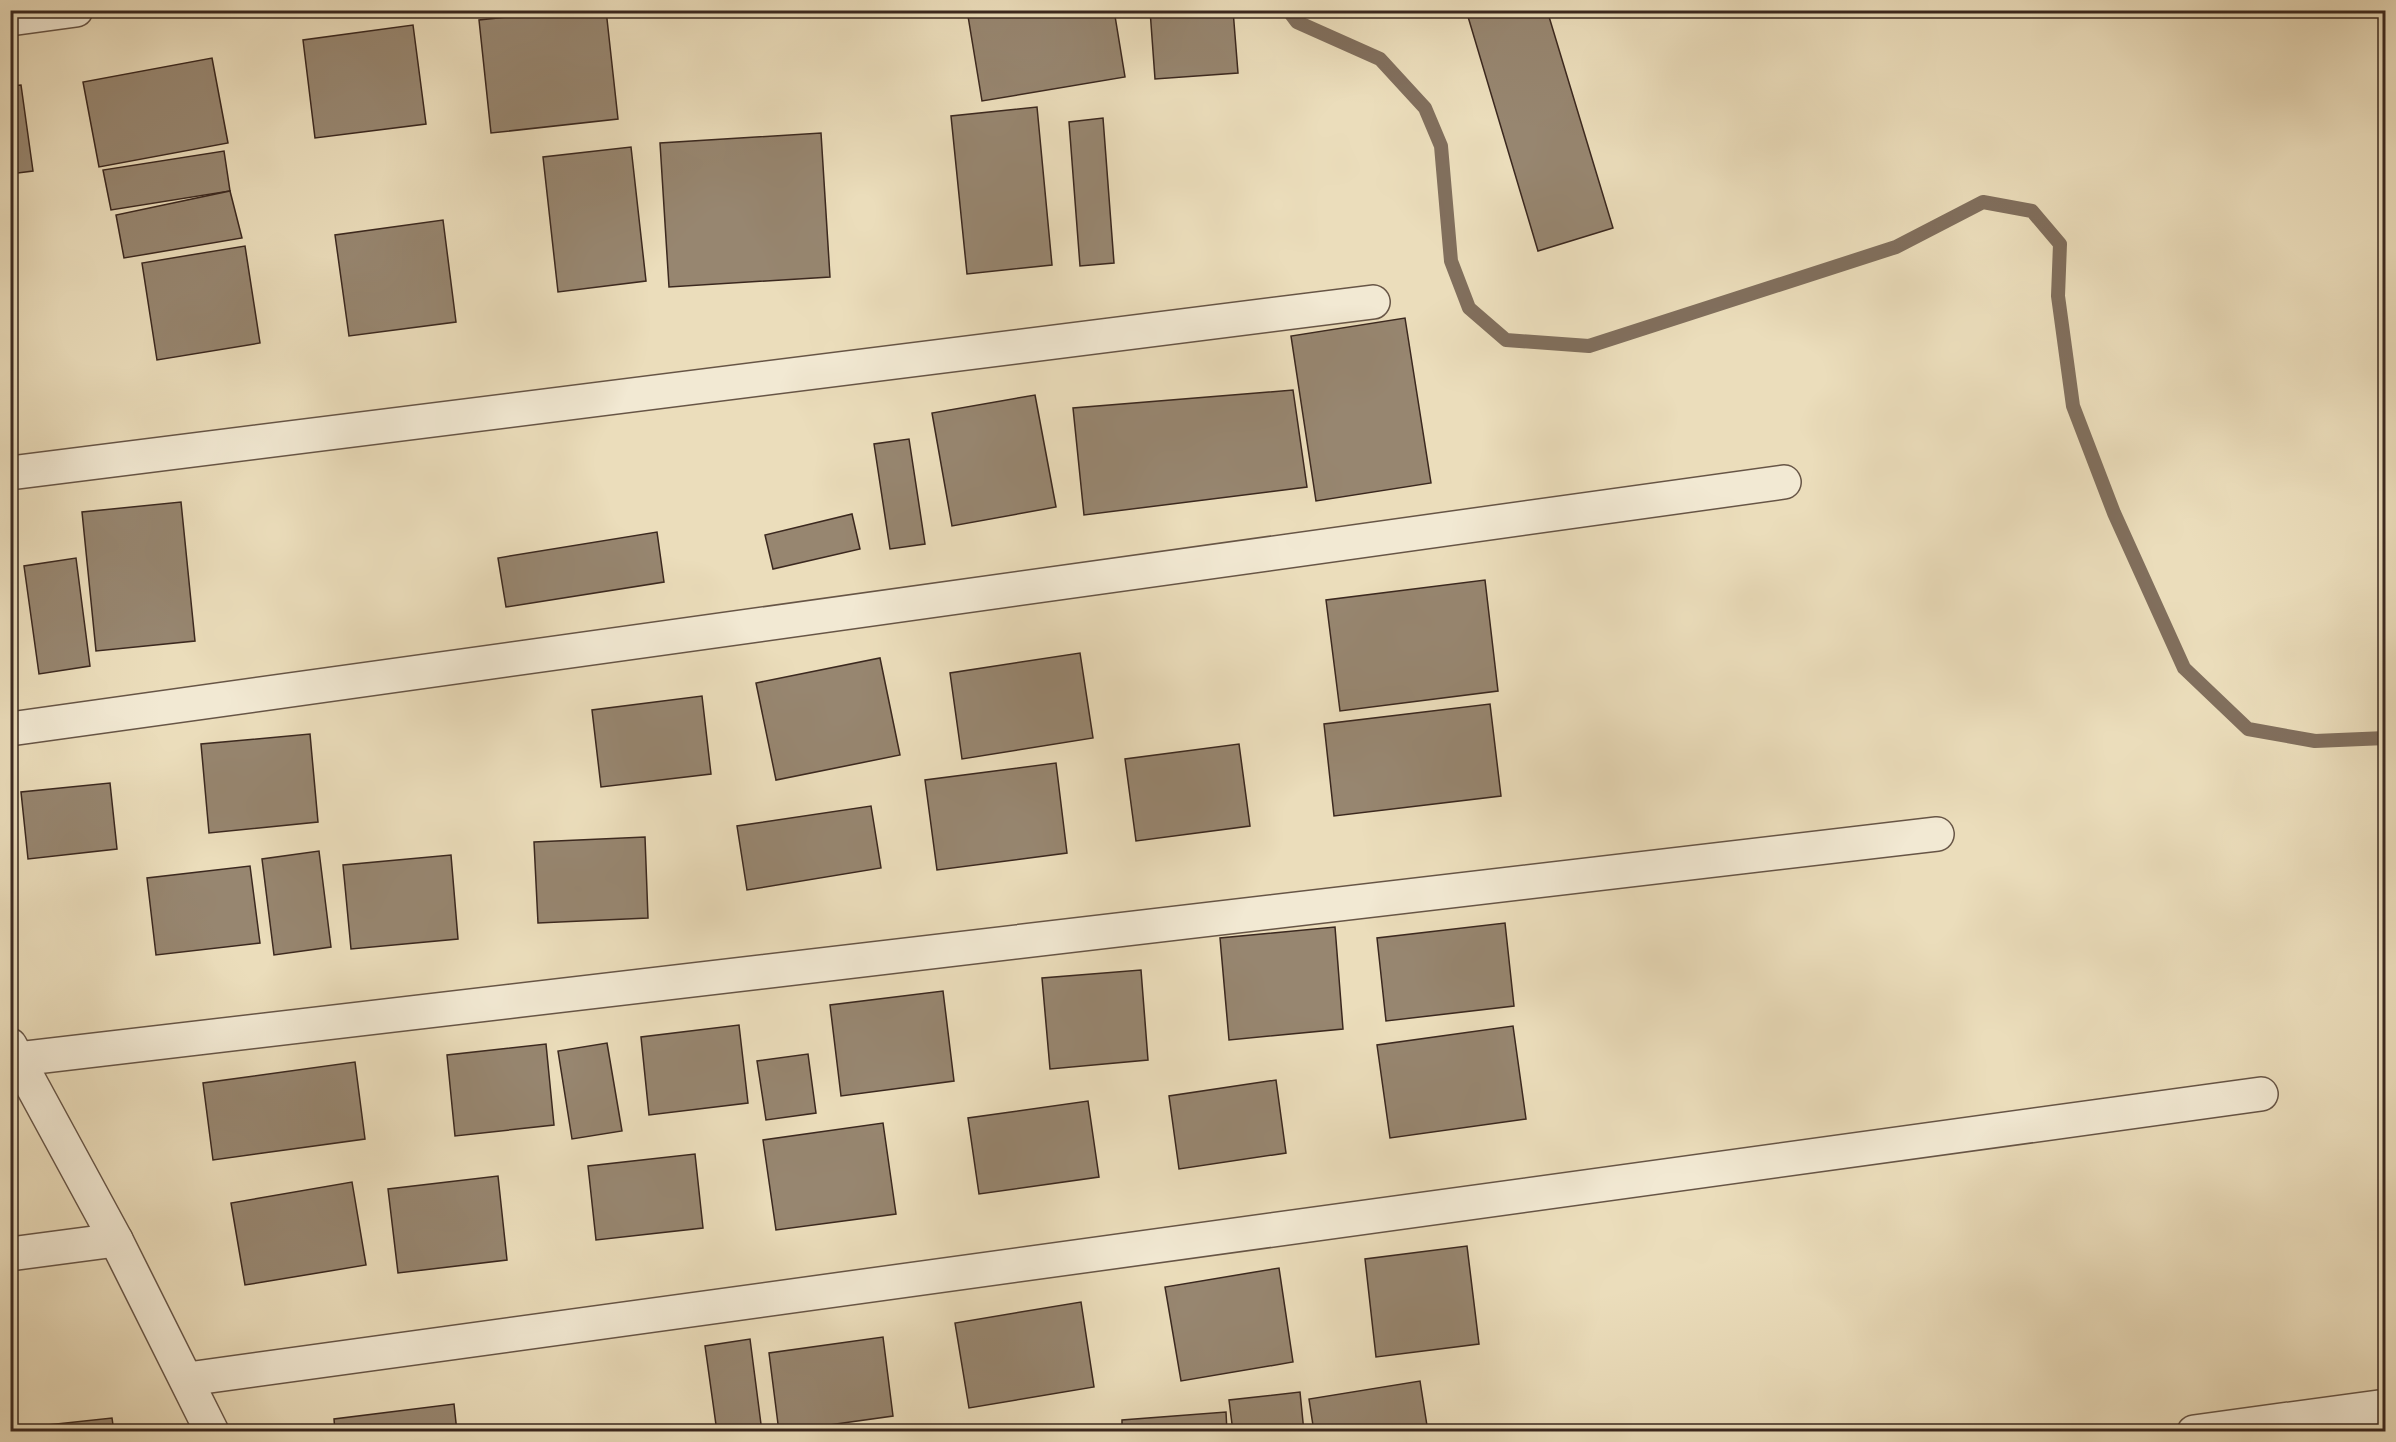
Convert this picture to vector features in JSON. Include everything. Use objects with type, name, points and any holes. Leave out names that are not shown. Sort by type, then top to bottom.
[{"type":"street","points":[[10,19],[76,10]]},
{"type":"street","points":[[10,473],[1373,302]]},
{"type":"street","points":[[10,729],[1784,482]]},
{"type":"street","points":[[212,1431],[188,1379],[116,1240],[14,1052],[1937,834]]},
{"type":"street","points":[[188,1379],[2261,1094]]},
{"type":"street","points":[[10,1254],[116,1240]]},
{"type":"street","points":[[2194,1431],[2385,1406]]},
{"type":"building","points":[[572,10],[606,10],[618,119],[491,133],[479,20]]},
{"type":"building","points":[[967,10],[1114,10],[1125,77],[982,101]]},
{"type":"building","points":[[1150,10],[1233,10],[1238,73],[1155,79]]},
{"type":"building","points":[[1466,10],[1547,10],[1613,228],[1538,251]]},
{"type":"building","points":[[413,25],[426,124],[315,138],[303,40]]},
{"type":"building","points":[[212,58],[228,143],[99,167],[83,82]]},
{"type":"building","points":[[21,85],[33,171],[10,174],[10,86]]},
{"type":"building","points":[[1037,107],[1052,265],[967,274],[951,116]]},
{"type":"building","points":[[1103,118],[1114,263],[1080,266],[1069,122]]},
{"type":"building","points":[[821,133],[830,277],[669,287],[660,143]]},
{"type":"building","points":[[631,147],[646,281],[558,292],[543,157]]},
{"type":"building","points":[[224,151],[230,191],[111,210],[103,170]]},
{"type":"building","points":[[230,191],[242,238],[124,258],[116,215]]},
{"type":"building","points":[[443,220],[456,322],[349,336],[335,235]]},
{"type":"building","points":[[245,246],[260,343],[157,360],[142,263]]},
{"type":"building","points":[[1405,318],[1431,483],[1316,501],[1291,336]]},
{"type":"building","points":[[1293,390],[1307,487],[1084,515],[1073,408]]},
{"type":"building","points":[[1035,395],[1056,507],[952,526],[932,413]]},
{"type":"building","points":[[909,439],[925,544],[890,549],[874,444]]},
{"type":"building","points":[[181,502],[195,641],[96,651],[82,512]]},
{"type":"building","points":[[852,514],[860,549],[773,569],[765,535]]},
{"type":"building","points":[[657,532],[664,582],[506,607],[498,558]]},
{"type":"building","points":[[76,558],[90,666],[39,674],[24,566]]},
{"type":"building","points":[[1485,580],[1498,691],[1340,711],[1326,600]]},
{"type":"building","points":[[1080,653],[1093,738],[962,759],[950,673]]},
{"type":"building","points":[[880,658],[900,755],[776,780],[756,683]]},
{"type":"building","points":[[702,696],[711,774],[601,787],[592,710]]},
{"type":"building","points":[[1490,704],[1501,796],[1334,816],[1324,724]]},
{"type":"building","points":[[310,734],[318,822],[209,833],[201,744]]},
{"type":"building","points":[[1239,744],[1250,826],[1136,841],[1125,759]]},
{"type":"building","points":[[1056,763],[1067,853],[937,870],[925,780]]},
{"type":"building","points":[[110,783],[117,849],[28,859],[21,792]]},
{"type":"building","points":[[871,806],[881,868],[747,890],[737,826]]},
{"type":"building","points":[[645,837],[648,918],[538,923],[534,842]]},
{"type":"building","points":[[319,851],[331,947],[274,955],[262,859]]},
{"type":"building","points":[[451,855],[458,939],[351,949],[343,865]]},
{"type":"building","points":[[250,866],[260,943],[156,955],[147,878]]},
{"type":"building","points":[[1505,923],[1514,1006],[1386,1021],[1377,938]]},
{"type":"building","points":[[1335,927],[1343,1029],[1229,1040],[1220,938]]},
{"type":"building","points":[[1141,970],[1148,1060],[1050,1069],[1042,978]]},
{"type":"building","points":[[943,991],[954,1081],[841,1096],[830,1005]]},
{"type":"building","points":[[739,1025],[748,1103],[649,1115],[641,1037]]},
{"type":"building","points":[[1513,1026],[1526,1119],[1390,1138],[1377,1045]]},
{"type":"building","points":[[607,1043],[622,1131],[572,1139],[558,1051]]},
{"type":"building","points":[[546,1044],[554,1125],[455,1136],[447,1055]]},
{"type":"building","points":[[808,1054],[816,1113],[766,1120],[757,1061]]},
{"type":"building","points":[[355,1062],[365,1139],[213,1160],[203,1083]]},
{"type":"building","points":[[1276,1080],[1286,1153],[1179,1169],[1169,1096]]},
{"type":"building","points":[[1088,1101],[1099,1177],[979,1194],[968,1118]]},
{"type":"building","points":[[883,1123],[896,1214],[776,1230],[763,1140]]},
{"type":"building","points":[[695,1154],[703,1228],[596,1240],[588,1166]]},
{"type":"building","points":[[498,1176],[507,1260],[398,1273],[388,1189]]},
{"type":"building","points":[[352,1182],[366,1265],[245,1285],[231,1203]]},
{"type":"building","points":[[1467,1246],[1479,1344],[1376,1357],[1365,1259]]},
{"type":"building","points":[[1279,1268],[1293,1362],[1181,1381],[1165,1287]]},
{"type":"building","points":[[1081,1302],[1094,1387],[969,1408],[955,1323]]},
{"type":"building","points":[[883,1337],[893,1416],[779,1432],[769,1353]]},
{"type":"building","points":[[750,1339],[762,1432],[717,1432],[705,1346]]},
{"type":"building","points":[[1420,1381],[1428,1432],[1314,1432],[1309,1399]]},
{"type":"building","points":[[1300,1392],[1304,1432],[1233,1432],[1229,1400]]},
{"type":"building","points":[[454,1404],[457,1432],[335,1432],[334,1419]]},
{"type":"building","points":[[1226,1412],[1227,1432],[1122,1432],[1122,1420]]},
{"type":"building","points":[[112,1418],[114,1432],[10,1432],[10,1429]]},
{"type":"waterway","points":[[1288,10],[1297,22],[1380,59],[1425,108],[1441,146],[1451,261],[1469,308],[1506,340],[1589,346],[1896,247],[1983,202],[2032,211],[2060,244],[2058,296],[2073,406],[2114,513],[2184,668],[2248,729],[2315,741],[2386,738]]}]
